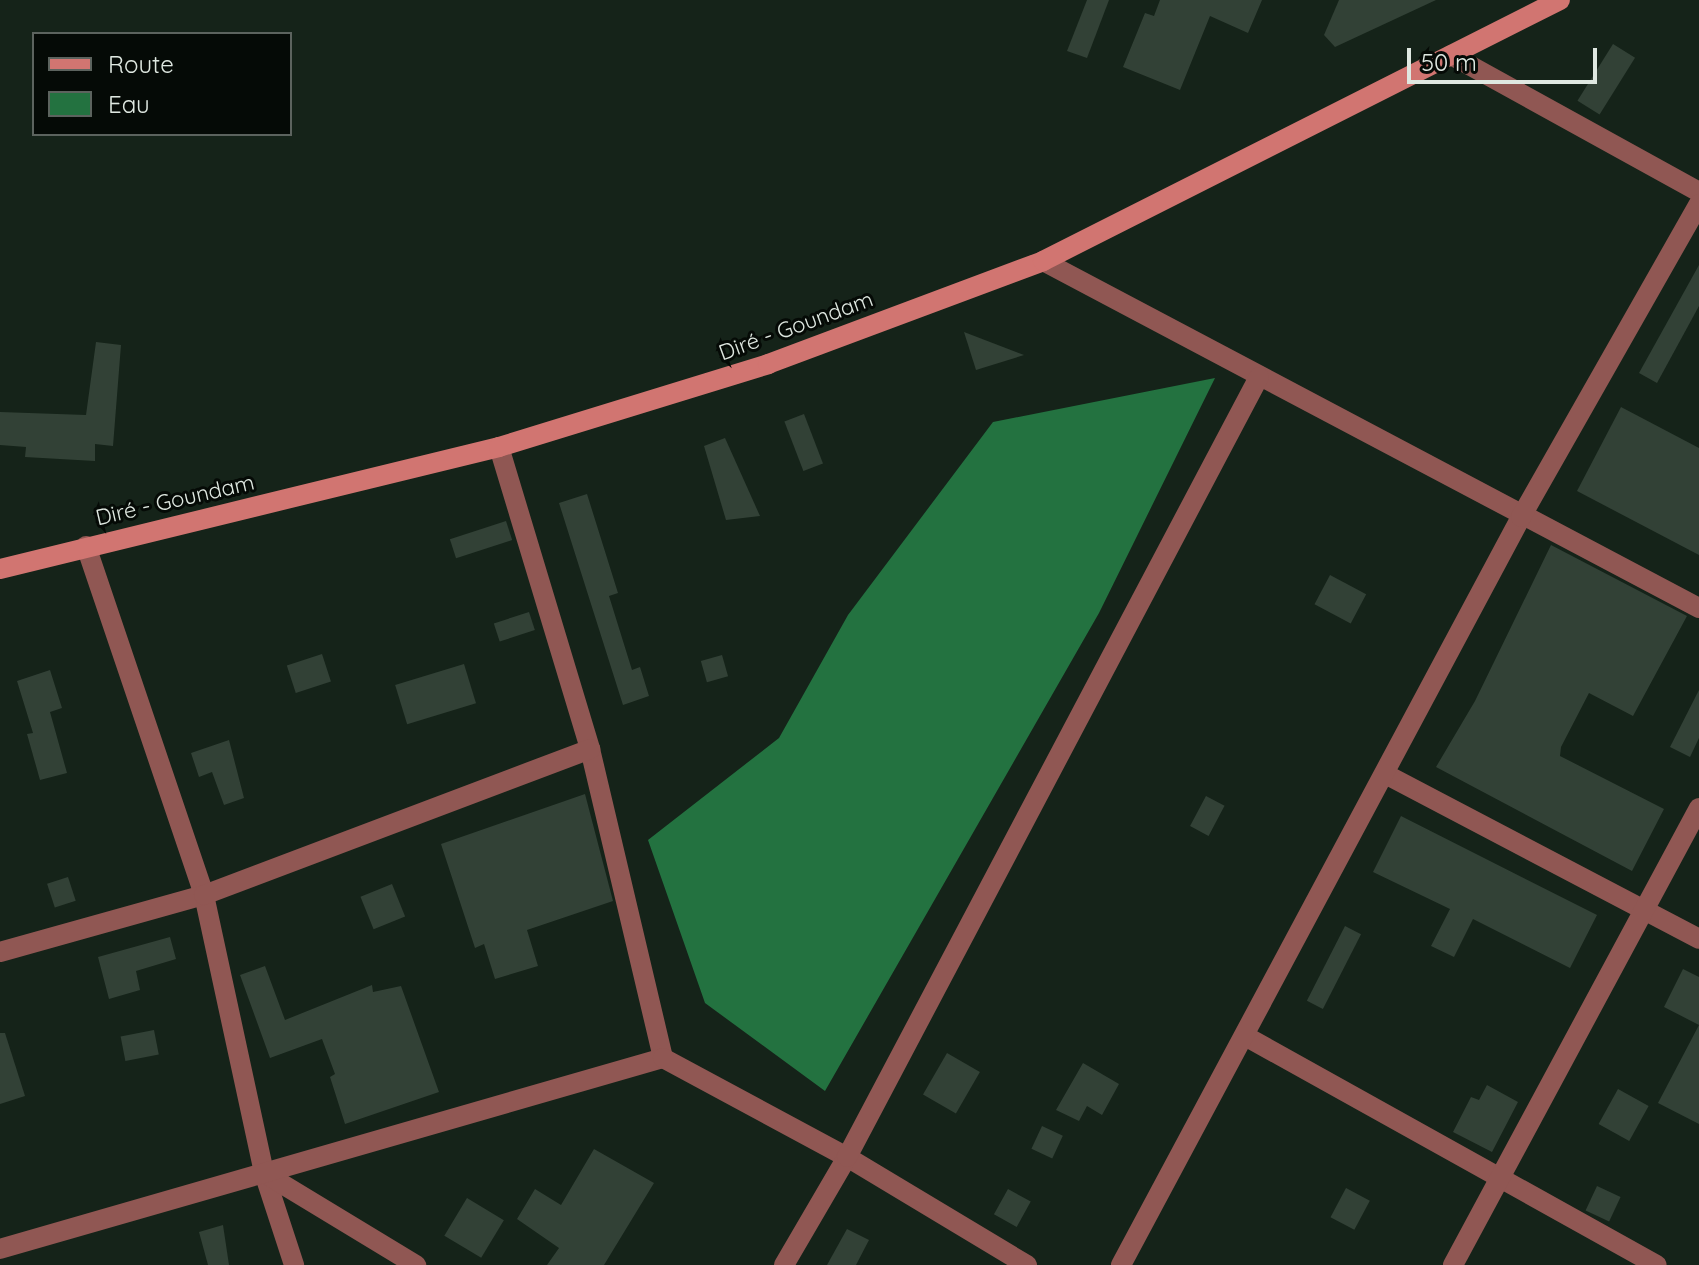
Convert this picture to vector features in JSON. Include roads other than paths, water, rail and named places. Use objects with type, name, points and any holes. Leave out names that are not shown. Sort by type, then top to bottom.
[{"type":"main road","name":"Diré - Goundam","points":[[0,569],[499,447],[768,364],[1043,261],[1560,0]]},
{"type":"street","points":[[1451,55],[1699,192]]},
{"type":"street","points":[[1121,1265],[1387,775],[1521,517],[1699,204]]},
{"type":"street","points":[[1043,261],[1521,517],[1699,608]]},
{"type":"street","points":[[784,1265],[847,1157],[1259,377]]},
{"type":"street","points":[[499,447],[590,749],[663,1058]]},
{"type":"street","points":[[86,546],[204,895],[264,1173],[294,1265]]},
{"type":"street","points":[[0,952],[204,895],[590,749]]},
{"type":"street","points":[[1387,775],[1699,939]]},
{"type":"street","points":[[1453,1265],[1647,911],[1699,808]]},
{"type":"street","points":[[1245,1036],[1657,1265]]},
{"type":"street","points":[[0,1249],[663,1058],[847,1157],[1027,1265]]},
{"type":"street","points":[[264,1173],[416,1265]]},
{"type":"water","points":[[1215,378],[1099,613],[825,1091],[705,1003],[648,840],[779,738],[848,615],[993,422]]}]
